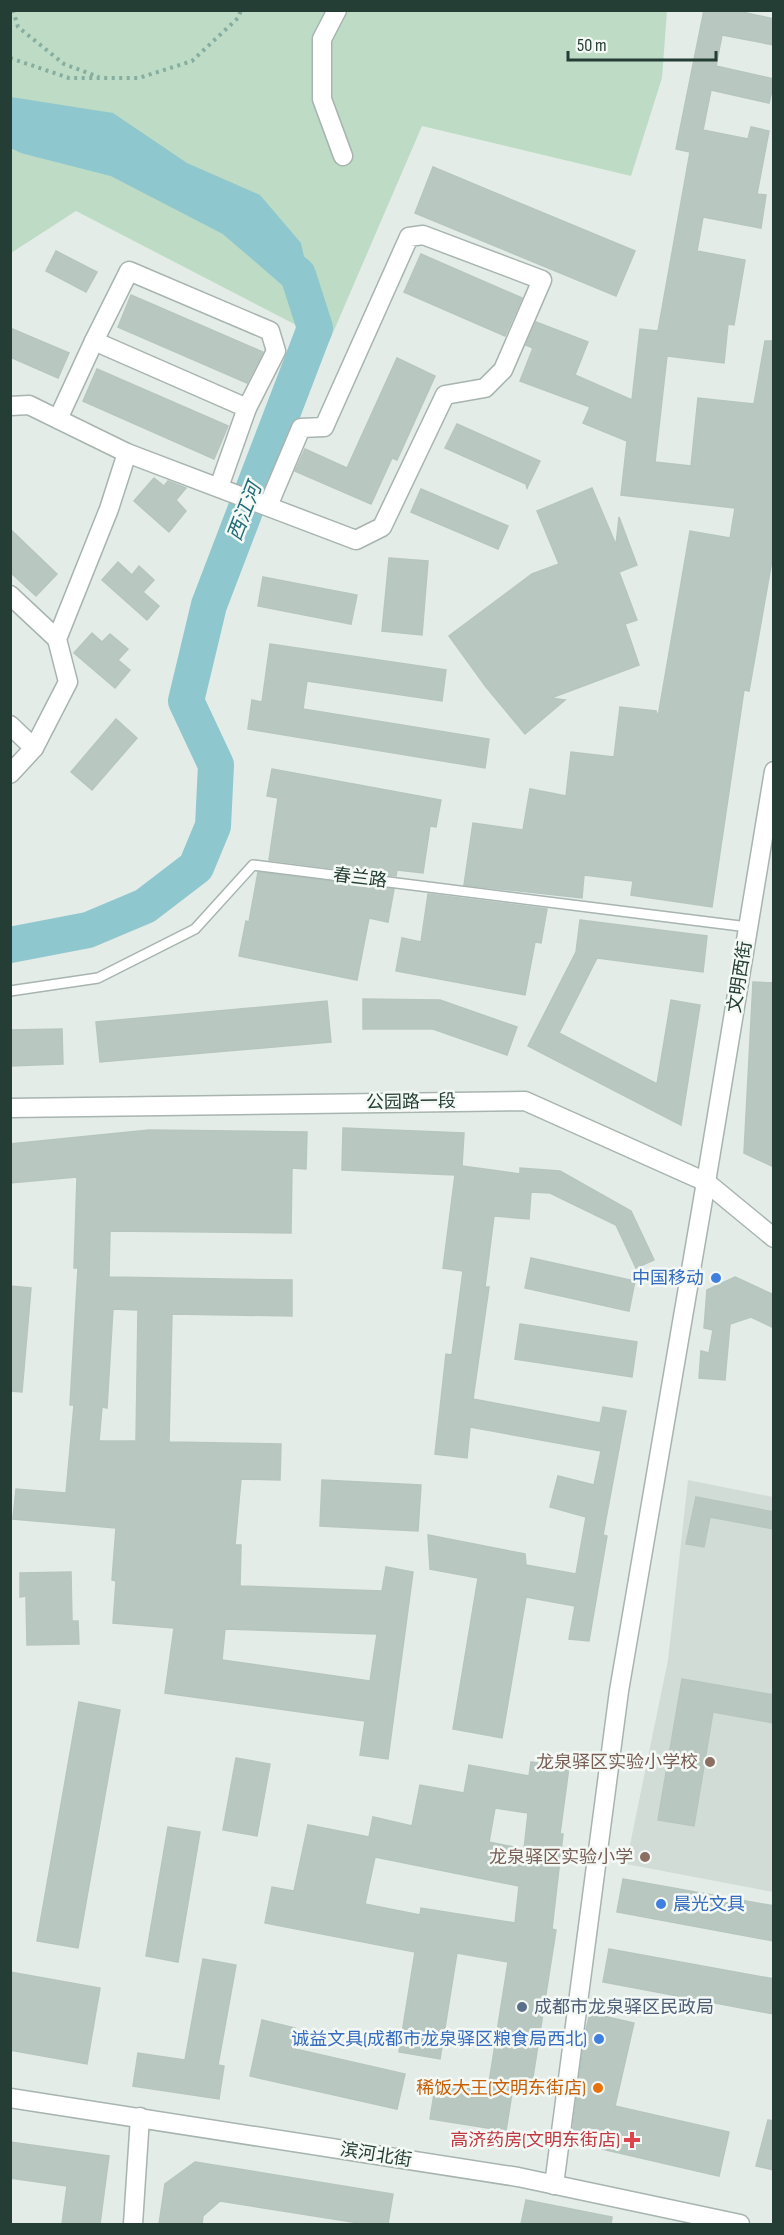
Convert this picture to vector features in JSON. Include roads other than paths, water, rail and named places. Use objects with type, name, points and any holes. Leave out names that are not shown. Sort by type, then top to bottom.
[{"type":"street","points":[[337,10],[322,39],[322,99],[344,156]]},
{"type":"street","points":[[10,406],[29,405],[128,453],[356,540],[382,527],[445,395],[485,388],[503,370],[542,280],[423,235],[409,237],[324,427],[301,428],[265,505]]},
{"type":"street","points":[[58,419],[129,271],[270,331],[276,351],[247,408],[219,487]]},
{"type":"street","points":[[94,341],[247,408]]},
{"type":"street","points":[[57,639],[109,509],[128,453]]},
{"type":"street","points":[[10,595],[57,639],[68,682],[34,748],[10,774]]},
{"type":"street","points":[[10,725],[34,748]]},
{"type":"street","name":"文明西街","points":[[554,2185],[620,1691],[774,771]]},
{"type":"street","name":"公园路一段","points":[[10,1108],[525,1101],[706,1182],[774,1238]]},
{"type":"street","name":"滨河北街","points":[[10,2098],[518,2177],[740,2224]]},
{"type":"street","points":[[133,2224],[140,2117]]},
{"type":"lane","name":"春兰路","points":[[10,991],[98,978],[195,929],[253,865],[748,927]]},
{"type":"water","points":[[11,97],[113,113],[187,163],[260,195],[301,243],[310,284],[248,220],[202,213],[133,168],[11,123]]},
{"type":"waterway","name":"西江河","points":[[10,128],[27,136],[117,159],[233,219],[298,275],[315,328],[209,605],[186,701],[216,765],[213,826],[196,867],[145,906],[88,930],[10,945]]},
{"type":"place","name":"中国移动","points":[[716,1278]]},
{"type":"place","name":"龙泉驿区实验小学校","points":[[710,1762]]},
{"type":"place","name":"龙泉驿区实验小学","points":[[645,1857]]},
{"type":"place","name":"晨光文具","points":[[661,1904]]},
{"type":"place","name":"成都市龙泉驿区民政局","points":[[522,2007]]},
{"type":"place","name":"诚益文具(成都市龙泉驿区粮食局西北)","points":[[599,2039]]},
{"type":"place","name":"稀饭大王(文明东街店)","points":[[598,2088]]},
{"type":"place","name":"高济药房(文明东街店)","points":[[632,2140]]}]
